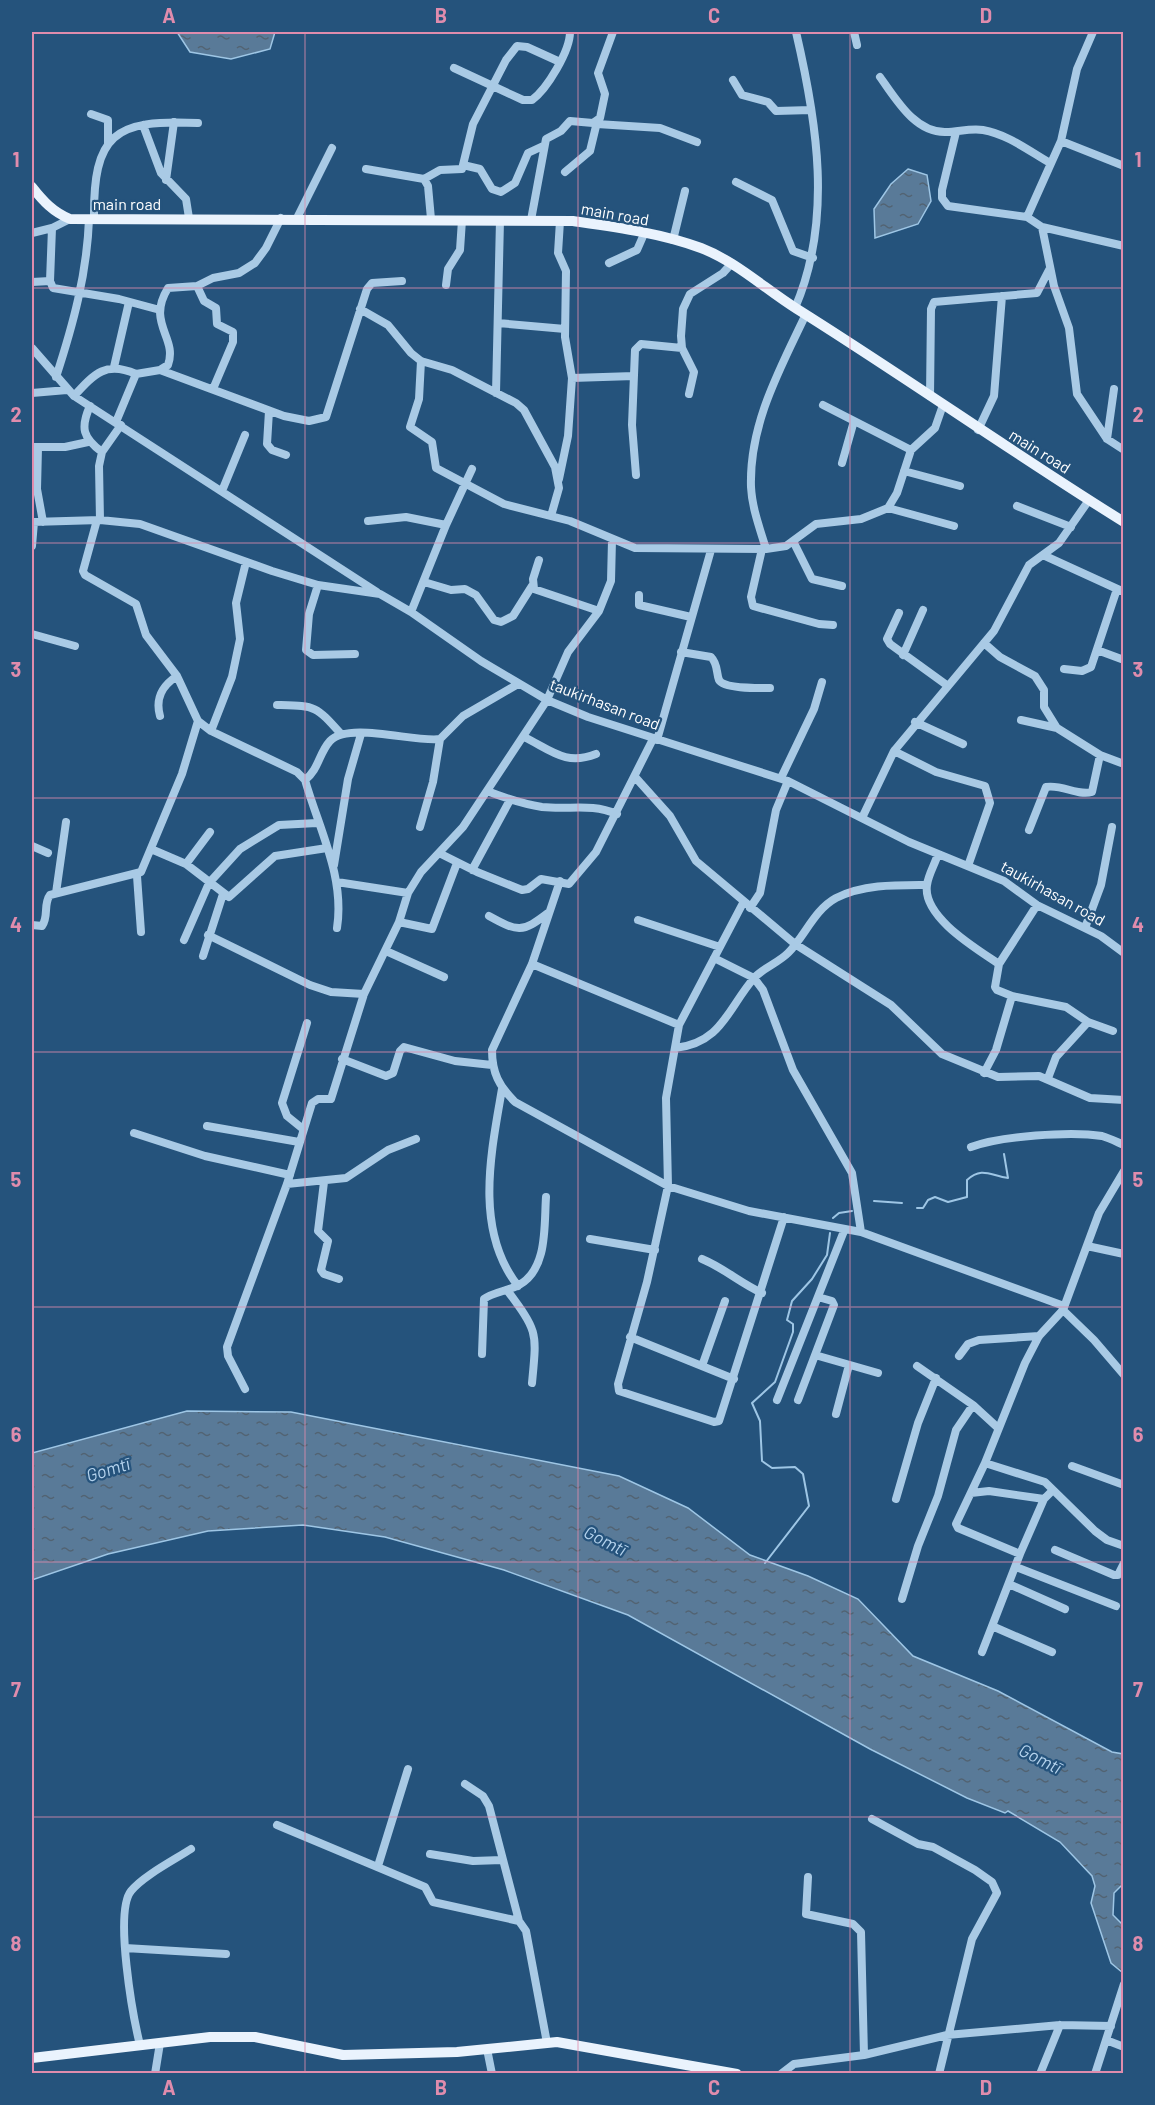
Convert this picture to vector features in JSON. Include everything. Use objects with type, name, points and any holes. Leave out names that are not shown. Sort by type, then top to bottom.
[{"type":"main road","name":"main road","points":[[32,187],[44,202],[59,214],[70,219],[560,220],[644,234],[702,248],[732,263],[795,308],[978,430],[1124,522]]},
{"type":"main road","points":[[32,2058],[210,2037],[255,2037],[343,2055],[487,2049],[557,2042],[737,2073]]},
{"type":"street","points":[[454,68],[523,100],[532,100],[560,62],[569,44],[570,32]]},
{"type":"street","points":[[564,172],[590,151],[605,94],[598,74],[613,32]]},
{"type":"street","points":[[795,308],[813,258],[819,196],[811,110],[796,32]]},
{"type":"street","points":[[854,32],[857,45]]},
{"type":"street","points":[[1027,217],[1061,141],[1077,69],[1093,32]]},
{"type":"street","points":[[366,169],[424,179],[440,170],[457,171],[463,165],[473,124],[516,46],[527,47],[560,62]]},
{"type":"street","points":[[880,77],[917,122],[935,132],[971,129],[995,133],[1050,163]]},
{"type":"street","points":[[733,80],[742,95],[768,102],[776,111],[811,110]]},
{"type":"street","points":[[56,377],[80,294],[88,254],[94,175],[108,143],[108,120],[91,114]]},
{"type":"street","points":[[531,220],[543,146],[546,139],[561,131],[570,121],[660,128],[697,142]]},
{"type":"street","points":[[108,143],[123,130],[143,125],[174,122],[198,123]]},
{"type":"street","points":[[166,181],[174,122]]},
{"type":"street","points":[[143,125],[166,181],[186,199],[189,218]]},
{"type":"street","points":[[956,132],[942,190],[944,203],[957,209],[1027,217],[1042,227],[1124,246]]},
{"type":"street","points":[[1061,141],[1124,166]]},
{"type":"street","points":[[463,165],[480,170],[492,189],[501,192],[515,183],[528,153],[543,146]]},
{"type":"street","points":[[297,218],[332,148]]},
{"type":"street","points":[[424,179],[428,186],[431,219]]},
{"type":"street","points":[[736,182],[772,200],[793,251],[813,258]]},
{"type":"street","points":[[673,240],[685,191]]},
{"type":"street","points":[[32,393],[71,393],[105,369],[114,367],[136,374],[160,370],[168,365],[170,359],[167,339],[159,322],[160,310],[168,288],[197,286],[213,278],[239,273],[255,263],[266,248],[281,218]]},
{"type":"street","points":[[32,233],[52,228],[70,219]]},
{"type":"street","points":[[446,285],[448,269],[460,250],[462,220]]},
{"type":"street","points":[[496,393],[500,220]]},
{"type":"street","points":[[552,516],[568,436],[572,378],[565,329],[566,271],[558,253],[560,220]]},
{"type":"street","points":[[1042,227],[1050,268],[1070,328],[1077,394],[1107,440],[1124,450]]},
{"type":"street","points":[[52,228],[50,281],[57,290],[129,302],[160,310]]},
{"type":"street","points":[[609,263],[637,250],[644,234]]},
{"type":"street","points":[[689,394],[694,372],[682,348],[681,336],[686,301],[697,289],[723,273],[732,263]]},
{"type":"street","points":[[930,396],[931,309],[934,302],[1037,293],[1050,268]]},
{"type":"street","points":[[32,282],[50,281]]},
{"type":"street","points":[[160,370],[170,376],[213,389],[269,411],[309,421],[326,417],[369,285],[402,281]]},
{"type":"street","points":[[197,286],[204,301],[216,308],[217,324],[233,332],[233,342],[213,389]]},
{"type":"street","points":[[978,430],[994,396],[1002,296]]},
{"type":"street","points":[[114,367],[129,302]]},
{"type":"street","points":[[360,309],[388,325],[411,353],[421,361],[452,370],[516,403],[524,410],[555,467],[559,482]]},
{"type":"street","points":[[806,314],[758,421],[751,486],[753,509],[764,549],[751,597],[753,606],[819,624],[833,625]]},
{"type":"street","points":[[498,323],[565,329]]},
{"type":"street","points":[[636,475],[632,425],[637,345],[682,348]]},
{"type":"street","points":[[32,348],[38,352],[71,393],[380,594]]},
{"type":"street","points":[[421,361],[419,399],[410,427],[432,442],[436,468],[504,504],[570,520],[635,548],[711,550],[764,549],[786,546],[816,524],[861,519],[888,508],[954,525]]},
{"type":"street","points":[[136,374],[118,423],[102,452],[99,466],[99,520],[83,571],[85,575],[136,604],[146,634],[177,676],[198,721],[211,731],[297,772],[305,780],[317,823],[334,868],[340,913],[337,928]]},
{"type":"street","points":[[572,378],[634,376]]},
{"type":"street","points":[[1107,440],[1114,389]]},
{"type":"street","points":[[823,405],[911,450]]},
{"type":"street","points":[[888,508],[911,450],[935,428],[943,405]]},
{"type":"street","points":[[90,406],[83,429],[88,442],[102,452]]},
{"type":"street","points":[[269,411],[267,444],[272,450],[286,455]]},
{"type":"street","points":[[842,463],[854,421]]},
{"type":"street","points":[[222,491],[245,435]]},
{"type":"street","points":[[32,546],[36,522],[37,489],[34,447],[64,447],[88,442]]},
{"type":"street","points":[[411,612],[446,525],[472,469]]},
{"type":"street","points":[[904,471],[960,486]]},
{"type":"street","points":[[862,818],[894,751],[915,722],[984,643],[1006,611],[1029,565],[1059,543],[1089,500]]},
{"type":"street","points":[[1017,506],[1071,527]]},
{"type":"street","points":[[368,520],[406,517],[446,525]]},
{"type":"street","name":"taukirhasan road","points":[[36,522],[99,520],[140,524],[318,585],[380,594],[411,612],[518,684],[547,700],[655,740],[784,780],[938,854],[1004,881],[1037,905],[1085,928],[1124,953]]},
{"type":"street","points":[[245,1389],[228,1356],[227,1347],[287,1184],[314,1101],[331,1099],[364,994],[399,922],[408,893],[421,872],[463,827],[524,737],[547,700],[568,652],[599,611],[611,580],[612,540]]},
{"type":"street","points":[[793,541],[812,579],[842,586]]},
{"type":"street","points":[[439,853],[472,870],[522,890],[528,890],[541,879],[570,884],[583,871],[617,814],[655,740],[711,550]]},
{"type":"street","points":[[1043,555],[1120,591],[1091,667],[1087,670],[1064,669]]},
{"type":"street","points":[[424,582],[451,590],[465,589],[476,595],[494,620],[501,622],[513,616],[532,585],[539,560]]},
{"type":"street","points":[[211,731],[232,677],[240,639],[236,603],[246,562]]},
{"type":"street","points":[[318,585],[309,614],[306,650],[313,655],[355,654]]},
{"type":"street","points":[[532,585],[541,593],[599,611]]},
{"type":"street","points":[[639,595],[639,605],[691,617]]},
{"type":"street","points":[[903,655],[923,610]]},
{"type":"street","points":[[899,613],[887,639],[903,655],[948,686]]},
{"type":"street","points":[[32,634],[75,646]]},
{"type":"street","points":[[984,643],[1000,657],[1035,676],[1044,690],[1044,707],[1057,728]]},
{"type":"street","points":[[1097,650],[1124,660]]},
{"type":"street","points":[[681,652],[711,657],[715,661],[719,680],[725,686],[770,688]]},
{"type":"street","points":[[160,716],[158,700],[166,683],[177,676]]},
{"type":"street","points":[[784,1217],[721,1419],[717,1422],[619,1391],[618,1384],[655,1250],[668,1186],[666,1098],[679,1024],[720,947],[747,905],[760,893],[784,780],[814,709],[822,682]]},
{"type":"street","points":[[420,827],[433,782],[440,739],[463,716],[518,684]]},
{"type":"street","points":[[277,705],[310,706],[320,711],[341,734]]},
{"type":"street","points":[[1021,720],[1057,728],[1100,755],[1124,764]]},
{"type":"street","points":[[32,925],[42,926],[45,922],[46,900],[56,893],[137,876],[144,868],[182,774],[198,721]]},
{"type":"street","points":[[915,722],[963,744]]},
{"type":"street","points":[[305,780],[317,768],[330,741],[341,734],[399,734],[440,739]]},
{"type":"street","points":[[334,868],[348,779],[361,734]]},
{"type":"street","points":[[524,737],[570,760],[580,760],[596,754]]},
{"type":"street","points":[[894,751],[936,772],[986,786],[990,803],[968,866]]},
{"type":"street","points":[[1029,830],[1046,787],[1056,786],[1086,793],[1092,792],[1100,755]]},
{"type":"street","points":[[636,778],[670,816],[696,861],[795,944],[891,1005],[942,1054],[998,1077],[1048,1078],[1090,1098],[1124,1100]]},
{"type":"street","points":[[487,791],[510,800],[542,807],[600,807],[617,814]]},
{"type":"street","points":[[472,870],[510,800]]},
{"type":"street","points":[[56,893],[66,822]]},
{"type":"street","points":[[184,940],[209,883],[240,849],[279,825],[317,823]]},
{"type":"street","points":[[1085,928],[1101,885],[1112,827]]},
{"type":"street","points":[[186,864],[210,832]]},
{"type":"street","points":[[32,846],[48,853]]},
{"type":"street","points":[[151,849],[186,864],[223,894],[232,896],[275,856],[327,848]]},
{"type":"street","points":[[938,854],[927,885],[930,902],[940,919],[999,964]]},
{"type":"street","points":[[399,922],[432,929],[457,863]]},
{"type":"street","points":[[137,876],[141,932]]},
{"type":"street","points":[[560,881],[532,964],[492,1050],[492,1065],[502,1089],[515,1102],[668,1186],[722,1204],[844,1231],[861,1232],[1063,1308],[1124,1375]]},
{"type":"street","points":[[337,882],[408,893]]},
{"type":"street","points":[[675,1048],[699,1044],[722,1024],[757,975],[787,954],[822,908],[837,898],[875,887],[927,885]]},
{"type":"street","points":[[202,956],[223,894]]},
{"type":"street","points":[[1037,905],[999,964],[995,987],[1012,996],[1066,1007],[1088,1022],[1113,1031]]},
{"type":"street","points":[[489,916],[518,930],[530,927],[549,913]]},
{"type":"street","points":[[638,920],[720,947]]},
{"type":"street","points":[[208,935],[310,985],[331,992],[364,994]]},
{"type":"street","points":[[386,951],[444,977]]},
{"type":"street","points":[[714,958],[757,975],[793,1070],[852,1173],[861,1232]]},
{"type":"street","points":[[532,964],[679,1024]]},
{"type":"street","points":[[984,1073],[996,1050],[1012,996]]},
{"type":"street","points":[[1048,1078],[1056,1057],[1088,1022]]},
{"type":"street","points":[[303,1129],[287,1116],[282,1103],[308,1023]]},
{"type":"street","points":[[342,1059],[386,1076],[393,1073],[400,1051],[404,1047],[455,1061],[492,1065]]},
{"type":"street","points":[[502,1089],[492,1151],[489,1191],[490,1222],[503,1264],[518,1286]]},
{"type":"street","points":[[207,1126],[299,1142]]},
{"type":"street","points":[[134,1132],[204,1156],[290,1175]]},
{"type":"street","points":[[971,1147],[999,1140],[1079,1135],[1104,1137],[1124,1145]]},
{"type":"street","points":[[287,1184],[346,1178],[388,1150],[416,1139]]},
{"type":"street","points":[[1020,1554],[956,1526],[985,1462],[997,1427],[1039,1335],[1063,1308],[1099,1213],[1122,1174]]},
{"type":"street","points":[[324,1182],[318,1231],[328,1241],[321,1270],[324,1274],[339,1279]]},
{"type":"street","points":[[482,1354],[483,1299],[518,1286],[531,1276],[541,1253],[546,1197]]},
{"type":"street","points":[[777,1400],[844,1231]]},
{"type":"street","points":[[590,1239],[655,1250]]},
{"type":"street","points":[[1087,1246],[1124,1254]]},
{"type":"street","points":[[702,1259],[724,1269],[737,1282],[762,1293]]},
{"type":"street","points":[[507,1290],[526,1316],[535,1336],[532,1383]]},
{"type":"street","points":[[798,1400],[834,1305],[832,1301],[818,1297]]},
{"type":"street","points":[[702,1366],[725,1301]]},
{"type":"street","points":[[959,1356],[968,1344],[980,1340],[1039,1335]]},
{"type":"street","points":[[630,1337],[734,1379]]},
{"type":"street","points":[[815,1355],[878,1373]]},
{"type":"street","points":[[836,1414],[849,1365]]},
{"type":"street","points":[[917,1366],[973,1405],[997,1427]]},
{"type":"street","points":[[896,1500],[918,1423],[936,1378]]},
{"type":"street","points":[[902,1599],[918,1546],[938,1496],[956,1430],[973,1405]]},
{"type":"street","points":[[985,1462],[1038,1479],[1095,1531],[1107,1540],[1124,1546]]},
{"type":"street","points":[[1072,1466],[1124,1485]]},
{"type":"street","points":[[971,1492],[989,1491],[1044,1500]]},
{"type":"street","points":[[982,1652],[1020,1554],[1044,1500],[1052,1491]]},
{"type":"street","points":[[1055,1550],[1114,1575],[1118,1575],[1124,1563]]},
{"type":"street","points":[[1016,1567],[1116,1606]]},
{"type":"street","points":[[1009,1584],[1065,1609]]},
{"type":"street","points":[[992,1626],[1052,1652]]},
{"type":"street","points":[[378,1866],[408,1768]]},
{"type":"street","points":[[465,1784],[483,1796],[489,1806],[519,1921],[526,1931],[547,2043]]},
{"type":"street","points":[[872,1819],[918,1844],[933,1847],[975,1870],[992,1882],[997,1893],[972,1939],[939,2073]]},
{"type":"street","points":[[277,1825],[425,1887],[433,1902],[519,1921]]},
{"type":"street","points":[[140,2045],[125,1948],[124,1923],[129,1893],[191,1849]]},
{"type":"street","points":[[430,1854],[473,1862],[502,1860]]},
{"type":"street","points":[[808,1877],[806,1914],[853,1924],[861,1932],[864,2055]]},
{"type":"street","points":[[125,1948],[226,1954]]},
{"type":"street","points":[[1095,2073],[1124,1984]]},
{"type":"street","points":[[1040,2073],[1060,2025]]},
{"type":"street","points":[[781,2073],[794,2064],[864,2055],[947,2035],[1060,2025],[1111,2026]]},
{"type":"street","points":[[1106,2040],[1124,2047]]},
{"type":"street","points":[[155,2073],[160,2043]]},
{"type":"street","points":[[487,2049],[492,2073]]},
{"type":"water","points":[[177,32],[275,32],[270,49],[231,59],[190,52]]},
{"type":"water","points":[[908,169],[927,175],[931,201],[918,224],[875,238],[874,209],[891,184]]},
{"type":"water","name":"Gomtī","points":[[187,1411],[291,1412],[619,1476],[688,1508],[750,1555],[808,1576],[858,1599],[913,1656],[998,1691],[1112,1752],[1123,1754],[1123,1884],[1114,1893],[1113,1915],[1123,1925],[1123,1973],[1111,1963],[1091,1903],[1095,1886],[1092,1876],[1060,1842],[1008,1811],[1005,1813],[967,1798],[870,1749],[628,1615],[504,1570],[385,1537],[303,1525],[208,1531],[108,1554],[32,1580],[32,1453]]},
{"type":"waterway","points":[[917,1208],[923,1208],[928,1200],[935,1197],[948,1202],[967,1197],[967,1180],[977,1174],[987,1173],[1008,1178],[1004,1154]]},
{"type":"waterway","points":[[874,1201],[902,1203]]},
{"type":"waterway","points":[[833,1218],[839,1213],[852,1211]]},
{"type":"waterway","points":[[765,1563],[809,1506],[803,1474],[795,1467],[772,1468],[762,1461],[760,1421],[752,1403],[775,1382],[793,1332],[793,1324],[787,1320],[792,1301],[812,1279],[827,1255],[830,1233]]}]
